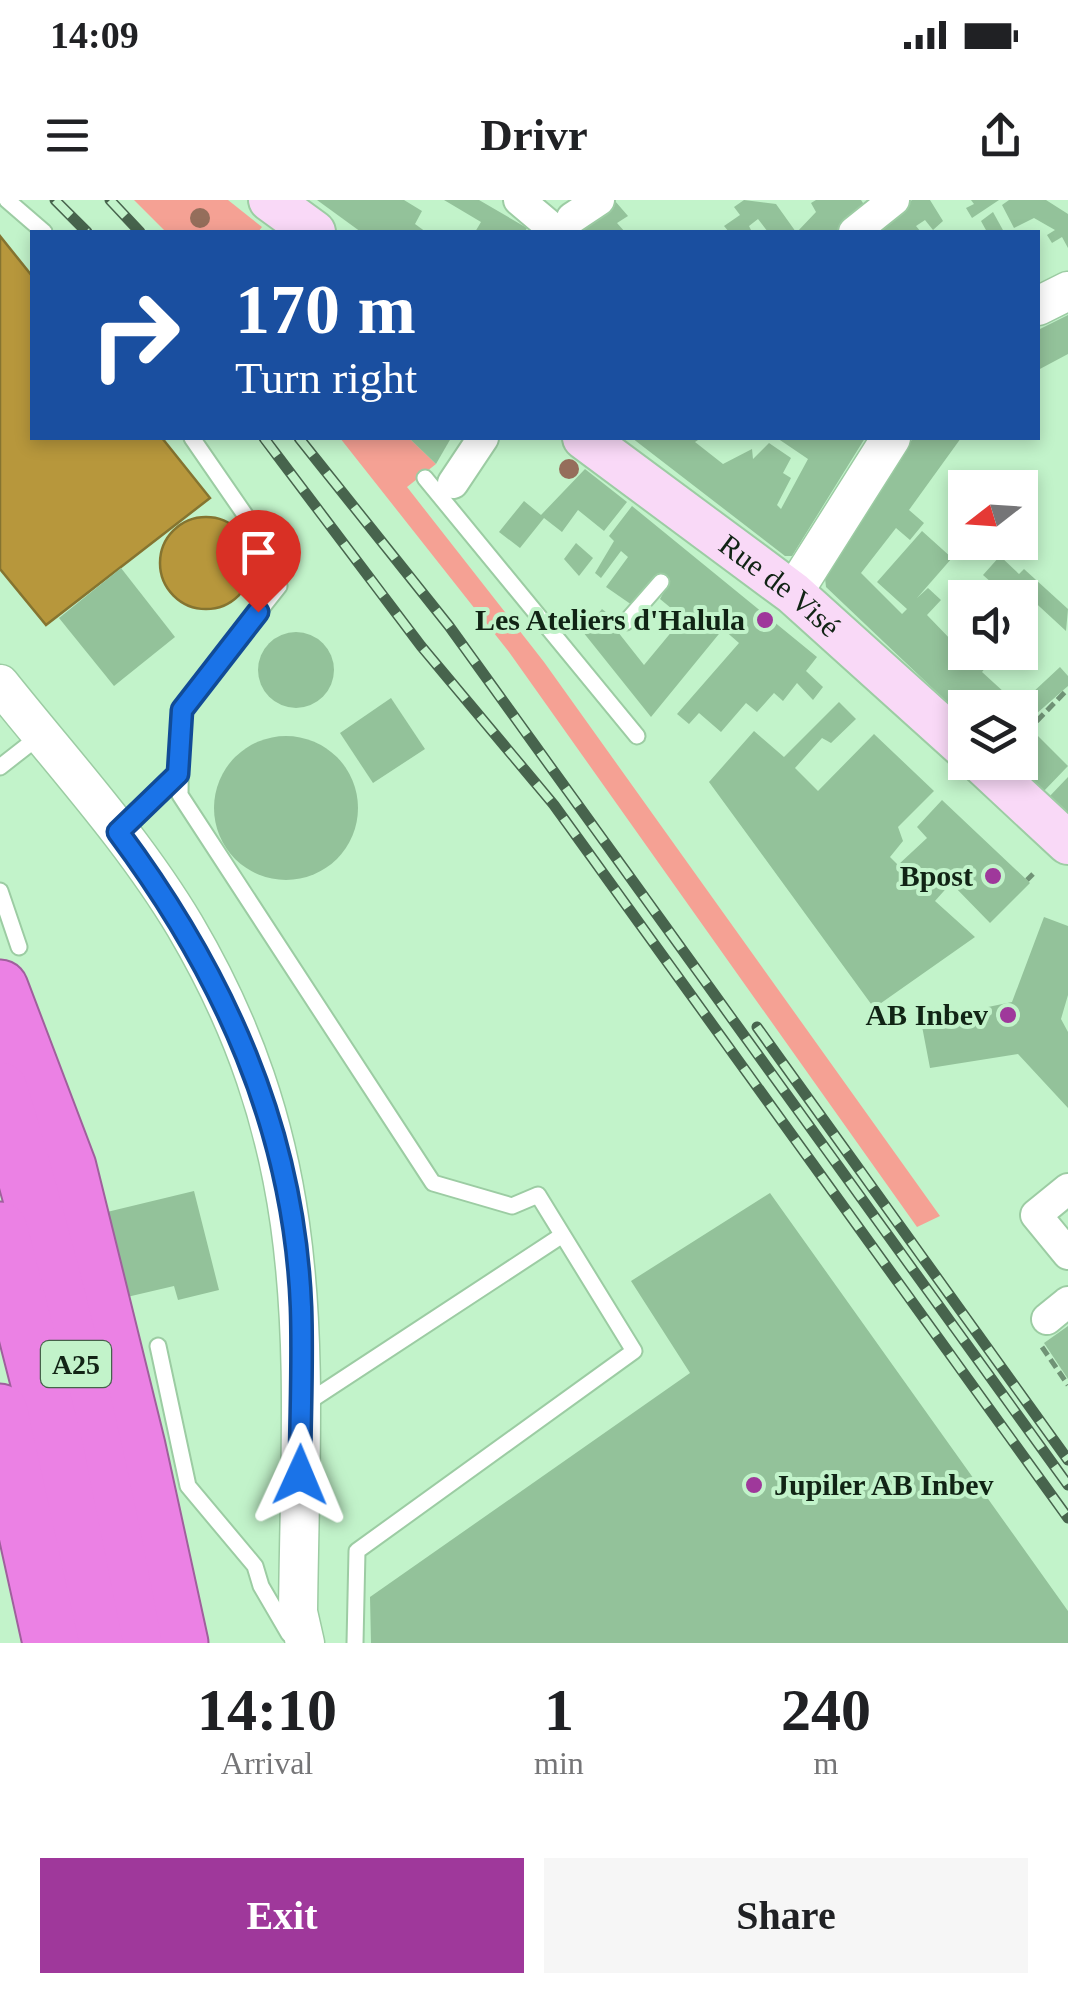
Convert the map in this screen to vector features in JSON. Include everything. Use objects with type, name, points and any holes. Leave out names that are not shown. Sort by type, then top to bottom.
[{"type":"highway","points":[[9,968],[68,1168],[138,1446],[180,1643]]},
{"type":"highway","name":"A25","points":[[0,1090],[48,1250],[116,1543],[134,1643]]},
{"type":"highway","name":"A25","points":[[0,1230],[59,1464],[95,1643]]},
{"type":"highway","points":[[0,1412],[51,1643]]},
{"type":"main road","points":[[270,200],[311,230]]},
{"type":"main road","name":"Rue de Visé","points":[[586,440],[699,532],[793,594],[948,733]]},
{"type":"main road","points":[[1000,780],[1068,843]]},
{"type":"street","points":[[519,200],[564,225],[599,200]]},
{"type":"street","points":[[856,230],[894,200]]},
{"type":"street","points":[[1040,305],[1068,291]]},
{"type":"street","points":[[439,481],[481,440]]},
{"type":"street","points":[[793,594],[890,440]]},
{"type":"street","points":[[0,684],[118,832],[182,923],[210,972],[264,1099],[294,1229],[301,1306],[295,1633]]},
{"type":"street","points":[[1068,1189],[1036,1215],[1068,1254]]},
{"type":"lane","points":[[7,200],[42,230]]},
{"type":"lane","points":[[193,440],[260,538],[279,586],[182,710],[180,795],[242,897],[433,1182],[512,1206],[538,1195],[634,1351],[357,1550],[355,1643]]},
{"type":"lane","points":[[439,481],[637,736]]},
{"type":"lane","points":[[626,622],[662,582]]},
{"type":"lane","points":[[0,768],[41,735]]},
{"type":"lane","points":[[118,832],[178,774]]},
{"type":"lane","points":[[0,890],[9,968]]},
{"type":"lane","points":[[300,1406],[561,1236]]},
{"type":"lane","points":[[158,1346],[188,1486],[255,1566],[261,1586],[295,1633]]},
{"type":"path","points":[[1038,719],[1068,689]]},
{"type":"path","points":[[1027,880],[1033,874]]},
{"type":"shaded area","points":[[134,200],[228,200],[262,227],[260,230],[164,230]]},
{"type":"shaded area","points":[[0,236],[30,274],[30,440],[164,440],[210,498],[46,625],[0,569]]},
{"type":"shaded area","points":[[342,440],[411,440],[436,464],[407,487],[544,662],[940,1216],[917,1227],[509,652]]},
{"type":"shaded area","points":[[206,517],[224,520],[239,530],[249,545],[249,581],[239,596],[224,606],[206,609],[188,606],[173,596],[163,581],[160,563],[163,545],[173,530],[188,520]]},
{"type":"building","points":[[317,200],[404,200],[422,211],[415,224],[423,230],[358,230]]},
{"type":"building","points":[[444,200],[479,200],[527,228],[476,230],[481,222]]},
{"type":"building","points":[[744,200],[776,204],[795,230],[766,230],[758,219],[749,226],[751,230],[727,230],[724,226],[740,215],[734,207]]},
{"type":"building","points":[[861,200],[865,206],[839,230],[799,230],[816,212],[811,203]]},
{"type":"building","points":[[912,200],[930,200],[943,221],[933,230],[925,220],[916,226],[919,230],[876,230]]},
{"type":"building","points":[[971,200],[999,200],[972,218],[966,208],[974,204]]},
{"type":"building","points":[[1009,200],[1046,200],[1068,214],[1068,248],[1062,237],[1052,243],[1047,235],[1055,230],[1034,218],[1014,228],[1002,205]]},
{"type":"building","points":[[615,201],[628,216],[617,223],[623,230],[576,227]]},
{"type":"building","points":[[993,212],[1003,230],[986,230],[981,221]]},
{"type":"building","points":[[1068,315],[1068,354],[1040,369],[1040,329]]},
{"type":"building","points":[[411,440],[450,440],[436,464]]},
{"type":"building","points":[[635,440],[698,440],[695,442],[723,464],[752,449],[753,459],[769,443],[791,458],[783,473],[791,478],[777,505],[781,509],[808,459],[780,440],[864,440],[792,556],[785,556]]},
{"type":"building","points":[[912,440],[960,440],[909,510],[924,523],[910,540],[896,528],[861,573],[902,614],[907,609],[877,582],[922,531],[950,560],[917,598],[928,588],[941,600],[927,615],[948,637],[948,670],[984,670],[1002,690],[948,690],[948,703],[826,587],[825,578]]},
{"type":"building","points":[[585,469],[627,502],[604,531],[578,510],[562,532],[544,518],[520,548],[499,532],[524,501],[541,515]]},
{"type":"building","points":[[632,506],[817,657],[806,671],[823,687],[813,700],[797,683],[783,701],[774,693],[757,712],[746,703],[721,732],[699,713],[689,724],[677,714],[739,643],[723,629],[651,717],[583,632],[602,609],[618,622],[614,627],[644,665],[683,618],[660,599],[667,586],[656,577],[632,605],[606,587],[628,557],[621,551],[601,578],[595,573],[614,541],[609,536]]},
{"type":"building","points":[[576,543],[593,558],[579,576],[564,559]]},
{"type":"building","points":[[996,560],[1004,560],[1019,574],[1024,569],[1036,580],[989,580],[983,575]]},
{"type":"building","points":[[121,568],[175,637],[114,686],[59,618]]},
{"type":"building","points":[[1038,582],[1068,609],[1066,631],[1038,605]]},
{"type":"building","points":[[296,632],[323,643],[334,670],[323,697],[296,708],[269,697],[258,670],[269,643]]},
{"type":"building","points":[[1060,667],[1068,676],[1068,686],[1038,712],[1035,690]]},
{"type":"building","points":[[391,698],[425,749],[373,783],[340,733]]},
{"type":"building","points":[[839,702],[856,719],[831,743],[822,738],[795,768],[818,791],[874,734],[934,791],[898,827],[903,841],[890,857],[898,865],[927,838],[917,827],[942,800],[1030,883],[990,923],[951,883],[935,901],[975,937],[874,1008],[709,782],[754,731],[784,757]]},
{"type":"building","points":[[286,736],[313,742],[337,757],[352,781],[358,808],[352,835],[337,859],[313,874],[286,880],[259,874],[235,859],[220,835],[214,808],[220,781],[235,757],[259,742]]},
{"type":"building","points":[[1038,736],[1068,766],[1042,793],[1029,780],[1038,780]]},
{"type":"building","points":[[1068,777],[1068,817],[1048,798]]},
{"type":"building","name":"AB Inbev","points":[[1044,917],[1068,926],[1068,995],[1061,1019],[1068,1032],[1068,1108],[1018,1054],[930,1068],[921,1021],[1012,1002]]},
{"type":"building","points":[[194,1191],[219,1290],[178,1300],[174,1286],[127,1297],[107,1212]]},
{"type":"building","name":"Jupiler AB Inbev","points":[[770,1193],[1068,1611],[1068,1643],[371,1643],[370,1597],[690,1373],[631,1281]]},
{"type":"building","points":[[1068,1326],[1068,1379],[1044,1343]]},
{"type":"railway","points":[[55,200],[85,230]]},
{"type":"railway","points":[[110,200],[138,230]]},
{"type":"railway","points":[[266,440],[421,646],[554,805],[1068,1518]]},
{"type":"railway","points":[[301,440],[449,626],[1068,1485]]},
{"type":"railway","points":[[757,1027],[1068,1460]]},
{"type":"place","name":"Les Ateliers d'Halula","points":[[765,620]]},
{"type":"place","name":"Bpost","points":[[993,876]]},
{"type":"place","name":"AB Inbev","points":[[1008,1015]]},
{"type":"place","name":"Jupiler AB Inbev","points":[[754,1485]]},
{"type":"route","points":[[258,612],[182,710],[178,774],[118,832],[182,923],[210,972],[250,1057],[264,1099],[294,1229],[301,1306],[300,1475]]}]
